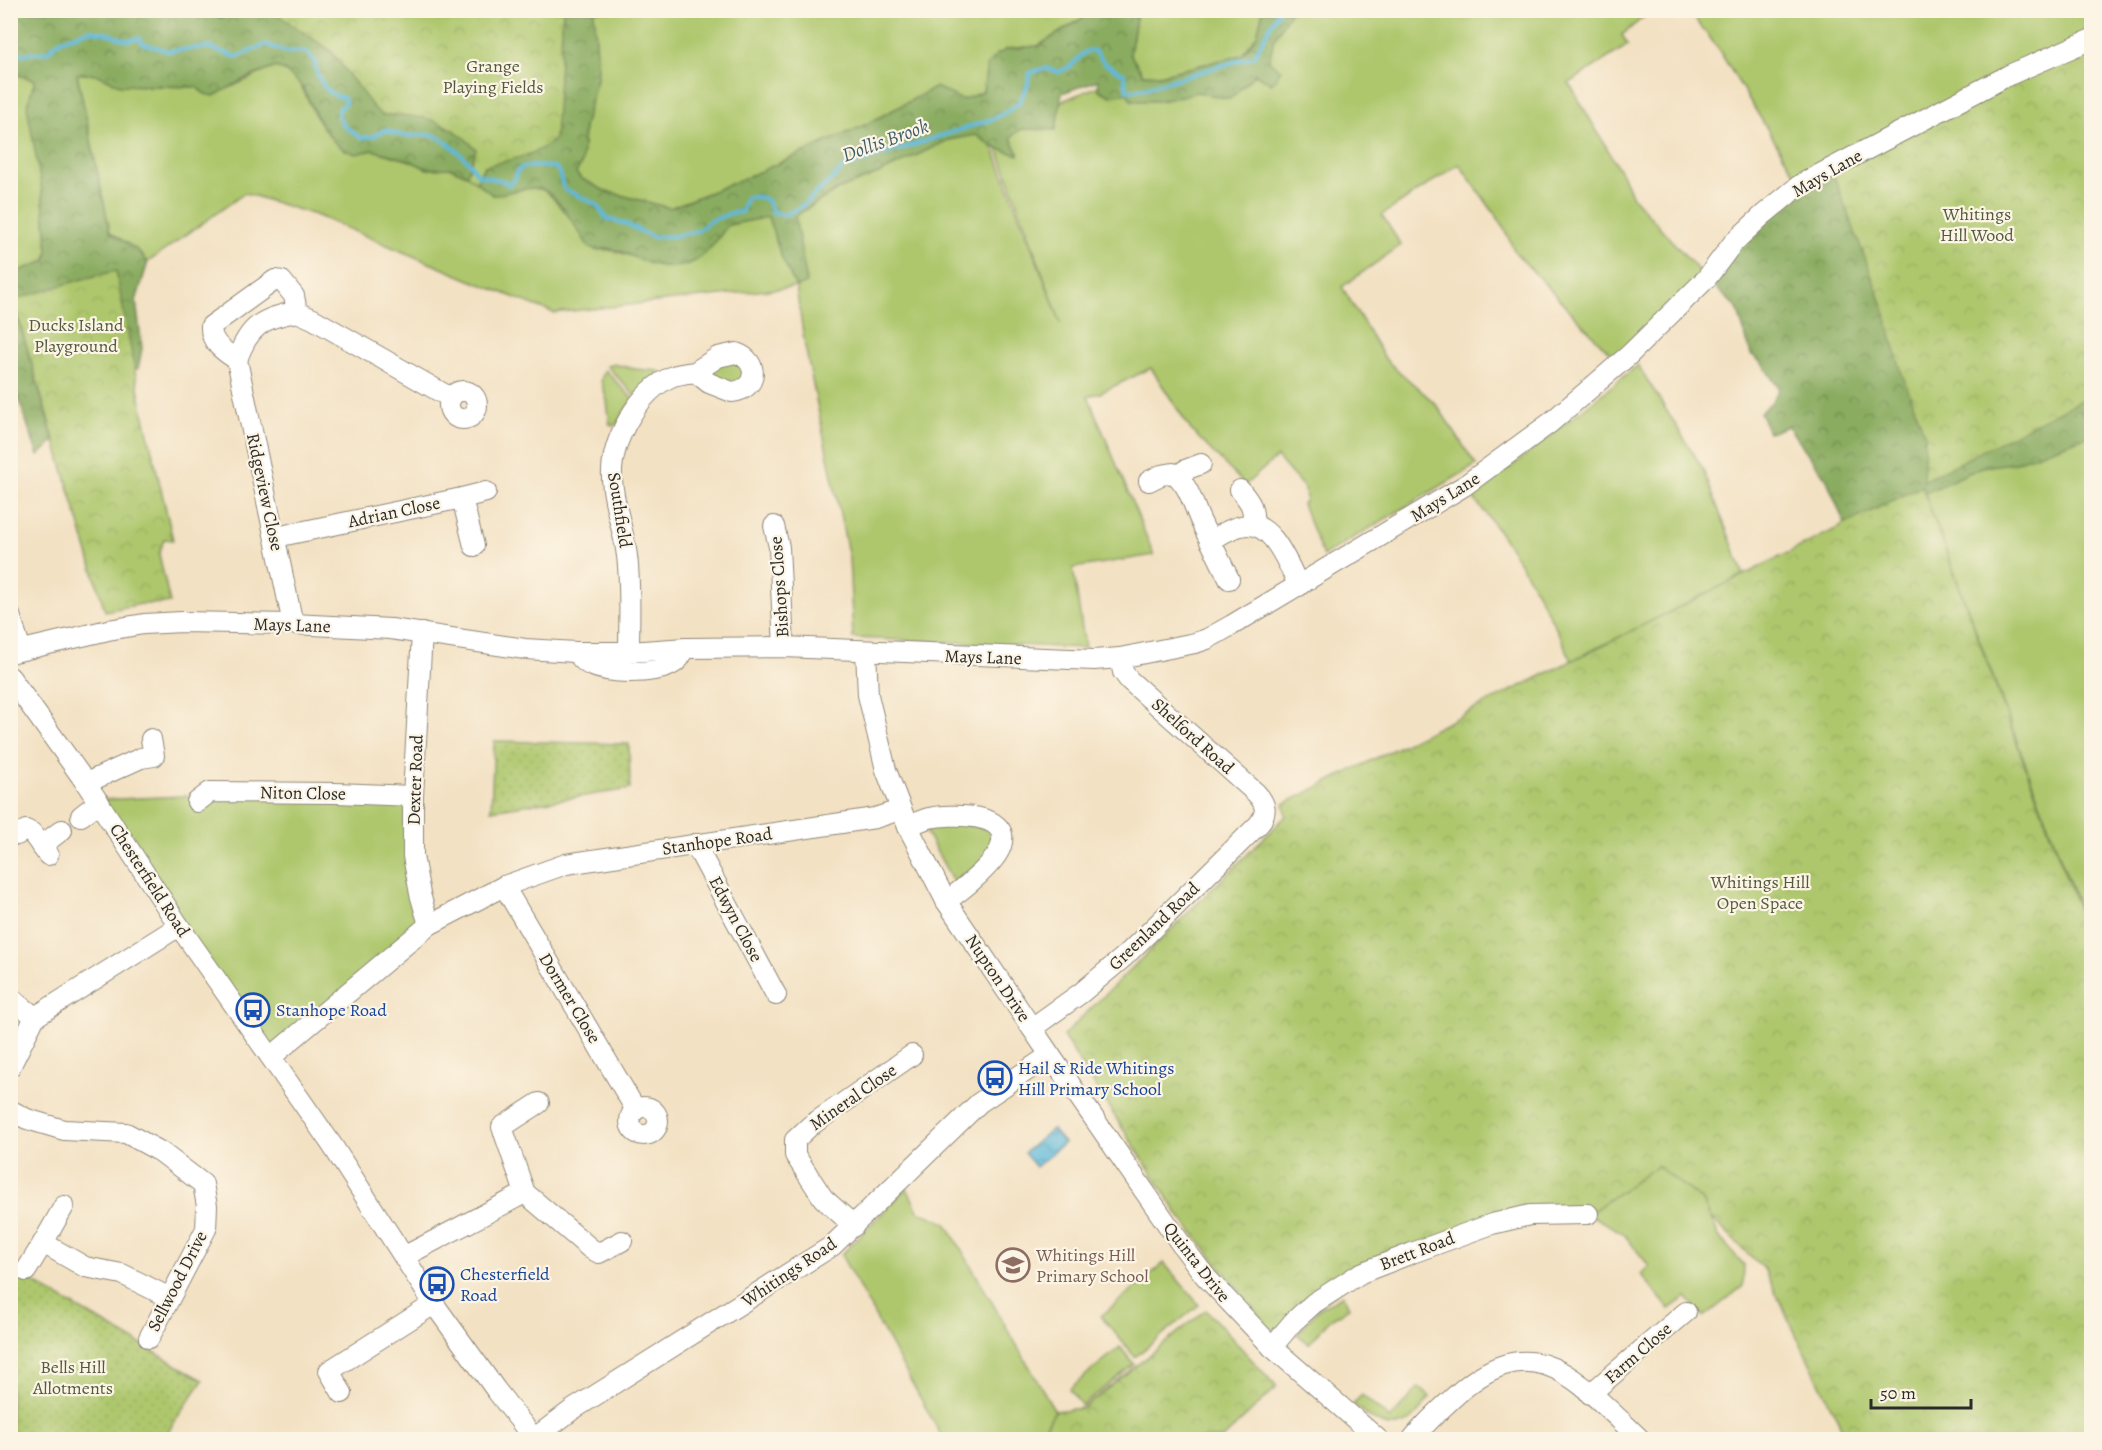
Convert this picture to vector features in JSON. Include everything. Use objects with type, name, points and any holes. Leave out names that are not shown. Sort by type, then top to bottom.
[{"type":"street","name":"Mays Lane","points":[[16,651],[108,630],[144,624],[182,622],[391,629],[525,649],[576,652],[784,647],[1094,660],[1178,648],[1207,639],[1299,586],[1464,486],[1550,423],[1629,355],[1706,279],[1733,243],[1801,184],[2008,75],[2091,39]]},
{"type":"street","points":[[297,312],[294,296],[282,281],[275,280],[211,326],[211,333],[223,350],[237,360],[242,345],[250,333],[262,322],[276,315],[297,312],[451,398]]},
{"type":"street","name":"Ridgeview Close","points":[[237,360],[293,624]]},
{"type":"street","name":"Southfield","points":[[629,652],[627,556],[612,479],[616,449],[628,421],[654,389],[673,376],[695,372]]},
{"type":"street","points":[[1179,477],[1185,470],[1201,464]]},
{"type":"street","points":[[1149,481],[1161,475],[1173,473],[1179,477],[1186,487],[1229,579]]},
{"type":"street","points":[[1240,490],[1253,508],[1254,525]]},
{"type":"street","points":[[462,498],[486,492]]},
{"type":"street","name":"Adrian Close","points":[[276,537],[462,498],[474,546]]},
{"type":"street","points":[[1210,541],[1242,525],[1254,525],[1267,532],[1277,542],[1299,586]]},
{"type":"street","name":"Bishops Close","points":[[774,526],[779,547],[784,647]]},
{"type":"street","points":[[10,615],[16,651]]},
{"type":"street","name":"Dexter Road","points":[[422,633],[413,796],[413,856],[429,925]]},
{"type":"street","points":[[576,652],[588,665],[606,670],[635,673],[658,669],[677,661],[686,648]]},
{"type":"street","name":"Nupton Drive","points":[[866,651],[868,695],[886,770],[904,818],[946,901],[1050,1055]]},
{"type":"street","name":"Shelford Road","points":[[1119,658],[1123,672],[1129,680],[1256,793],[1265,804],[1265,813]]},
{"type":"street","name":"Chesterfield Road","points":[[10,677],[86,783],[179,926],[332,1145],[434,1304],[534,1439]]},
{"type":"street","points":[[86,783],[141,758],[154,756],[151,739]]},
{"type":"street","name":"Niton Close","points":[[197,802],[210,792],[413,796]]},
{"type":"street","points":[[81,816],[99,802]]},
{"type":"street","name":"Greenland Road","points":[[1032,1028],[1081,993],[1125,956],[1259,824],[1265,813]]},
{"type":"street","points":[[904,818],[922,820],[938,817],[982,818],[993,822],[1001,831],[1002,842],[998,854],[967,886],[946,901]]},
{"type":"street","name":"Stanhope Road","points":[[271,1057],[429,925],[532,874],[567,864],[695,844],[875,818],[904,818]]},
{"type":"street","points":[[17,835],[26,830],[32,833],[44,850],[62,830]]},
{"type":"street","name":"Edwyn Close","points":[[695,844],[776,995]]},
{"type":"street","name":"Dormer Close","points":[[504,886],[636,1110]]},
{"type":"street","points":[[10,1067],[35,1017],[179,926]]},
{"type":"street","points":[[10,998],[35,1017]]},
{"type":"street","name":"Mineral Close","points":[[854,1226],[823,1197],[795,1155],[795,1140],[810,1126],[912,1055]]},
{"type":"street","name":"Whitings Road","points":[[534,1439],[573,1410],[832,1246],[979,1103],[1050,1055]]},
{"type":"street","name":"Quinta Drive","points":[[1050,1055],[1181,1244],[1226,1300],[1272,1347],[1379,1440]]},
{"type":"street","points":[[539,1103],[502,1127],[525,1193],[591,1250],[599,1253],[622,1241]]},
{"type":"street","name":"Sellwood Drive","points":[[10,1110],[27,1119],[64,1130],[126,1133],[161,1152],[203,1184],[207,1206],[206,1229],[149,1338]]},
{"type":"street","points":[[405,1256],[525,1193]]},
{"type":"street","points":[[26,1271],[64,1206]]},
{"type":"street","name":"Brett Road","points":[[1272,1347],[1293,1322],[1314,1303],[1361,1273],[1492,1224],[1530,1215],[1588,1214]]},
{"type":"street","points":[[43,1243],[85,1267],[122,1274],[168,1298]]},
{"type":"street","points":[[342,1393],[329,1371],[434,1304]]},
{"type":"street","name":"Farm Close","points":[[1590,1394],[1686,1312]]},
{"type":"street","points":[[1412,1440],[1419,1430],[1463,1388],[1489,1370],[1518,1360],[1541,1363],[1564,1372],[1641,1440]]},
{"type":"green space","points":[[196,10],[223,18],[227,11],[272,11],[331,51],[373,107],[382,115],[422,117],[434,120],[465,139],[476,149],[467,175],[451,168],[427,169],[411,161],[373,150],[356,154],[345,150],[334,142],[322,126],[301,85],[285,71],[276,67],[247,78],[214,96],[205,94],[196,87],[120,85],[96,74],[77,74],[110,232],[136,249],[148,262],[136,301],[142,348],[138,369],[127,367],[13,300],[54,441],[38,456],[11,376],[10,274],[46,261],[48,251],[42,190],[27,106],[35,80],[11,73],[11,11]]},
{"type":"green space","name":"Grange Playing Fields","points":[[272,11],[563,11],[555,139],[539,150],[484,166],[476,182],[467,175],[476,149],[466,139],[433,120],[422,117],[382,115],[373,107],[331,51]]},
{"type":"green space","points":[[563,11],[594,11],[598,74],[584,127],[582,162],[576,173],[580,178],[605,191],[670,208],[741,180],[865,125],[936,87],[962,100],[983,92],[987,65],[996,55],[1007,49],[1038,46],[1094,11],[1137,11],[1130,54],[1143,74],[1160,75],[1242,55],[1257,35],[1263,11],[1291,11],[1274,39],[1269,61],[1281,70],[1272,84],[1255,74],[1230,99],[1197,92],[1161,101],[1132,101],[1127,93],[1111,96],[1099,90],[1098,80],[1062,93],[1056,130],[1022,129],[1011,137],[1019,155],[993,147],[976,135],[948,140],[878,174],[837,190],[795,216],[807,283],[796,287],[782,258],[768,217],[728,225],[699,258],[681,266],[669,267],[646,262],[616,250],[589,247],[561,205],[541,189],[523,189],[493,195],[476,182],[484,166],[520,157],[555,139]]},
{"type":"green space","points":[[594,11],[1094,11],[1038,46],[1007,49],[987,65],[983,92],[962,100],[936,87],[865,125],[741,180],[670,208],[605,191],[580,178],[576,173],[582,162],[584,127],[598,75]]},
{"type":"green space","points":[[1137,11],[1263,11],[1257,35],[1243,55],[1160,75],[1143,74],[1130,54]]},
{"type":"green space","points":[[1279,11],[1651,11],[1622,35],[1628,45],[1569,83],[1633,197],[1706,279],[1620,364],[1515,252],[1502,224],[1459,164],[1382,215],[1401,245],[1342,287],[1386,360],[1436,404],[1476,465],[1323,556],[1302,504],[1306,500],[1305,489],[1277,457],[1245,485],[1191,430],[1151,368],[1100,393],[1088,396],[1154,555],[1073,568],[1085,648],[853,638],[849,558],[805,346],[796,287],[554,313],[318,216],[245,193],[148,262],[136,249],[110,233],[77,73],[96,74],[120,85],[196,87],[203,93],[210,94],[276,67],[295,78],[322,126],[356,154],[373,150],[411,161],[427,169],[451,168],[467,175],[493,195],[523,189],[541,189],[554,199],[595,250],[618,252],[670,266],[682,266],[701,257],[728,225],[768,217],[782,258],[796,225],[795,216],[837,190],[878,174],[948,140],[976,135],[993,147],[1061,324],[993,136],[1014,121],[1101,85],[1145,88],[1254,56]]},
{"type":"green space","points":[[1689,11],[2091,11],[2091,38],[1801,184],[1717,47]]},
{"type":"green space","name":"Whitings Hill Wood","points":[[2091,38],[2091,395],[1923,481],[1925,435],[1902,374],[1883,306],[1832,171]]},
{"type":"green space","points":[[10,73],[35,80],[48,251],[46,261],[11,274]]},
{"type":"green space","points":[[1832,168],[2091,275],[2091,435],[2013,463],[1982,467],[1923,494],[1922,486],[1845,525],[1827,480],[1788,426],[1769,433],[1760,412],[1771,403],[1779,389],[1762,363],[1751,354],[1737,308],[1706,279],[1733,243]]},
{"type":"green space","name":"Ducks Island Playground","points":[[116,271],[142,408],[173,540],[164,539],[159,554],[170,603],[141,604],[105,611],[13,300]]},
{"type":"green space","points":[[728,359],[747,369],[738,386],[710,376],[712,369]]},
{"type":"green space","points":[[613,364],[660,373],[635,396],[607,366]]},
{"type":"green space","points":[[1638,365],[1702,467],[1744,575],[1572,661],[1527,575],[1501,534],[1471,495],[1506,471]]},
{"type":"green space","points":[[605,370],[633,399],[617,424],[613,426],[610,425],[601,380]]},
{"type":"green space","points":[[2091,395],[2091,940],[1922,486]]},
{"type":"green space","name":"Whitings Hill Open Space","points":[[1922,486],[2091,944],[2091,1431],[2070,1440],[1847,1439],[1764,1269],[1710,1217],[1703,1201],[1657,1166],[1588,1214],[1530,1215],[1361,1273],[1278,1339],[1180,1217],[1063,1036],[1286,816],[1284,804]]},
{"type":"green space","points":[[494,741],[629,744],[630,789],[491,810]]},
{"type":"green space","points":[[336,793],[413,796],[429,925],[271,1057],[98,800]]},
{"type":"green space","points":[[943,822],[992,829],[993,853],[954,883],[926,832],[929,827]]},
{"type":"green space","points":[[1657,1165],[1703,1201],[1720,1238],[1744,1265],[1743,1286],[1704,1317],[1686,1297],[1669,1309],[1641,1274],[1649,1266],[1623,1233],[1588,1214]]},
{"type":"green space","points":[[907,1188],[918,1211],[946,1223],[1055,1411],[1038,1439],[943,1439],[841,1255]]},
{"type":"green space","points":[[1164,1263],[1199,1305],[1135,1357],[1101,1316]]},
{"type":"green space","name":"Bells Hill Allotments","points":[[10,1269],[203,1380],[163,1439],[11,1439]]},
{"type":"green space","points":[[1343,1295],[1349,1308],[1329,1320],[1309,1344],[1297,1334],[1319,1309]]},
{"type":"green space","points":[[1206,1310],[1277,1387],[1222,1439],[1038,1439],[1055,1411],[1083,1408]]},
{"type":"green space","points":[[1120,1347],[1134,1364],[1082,1406],[1069,1389]]},
{"type":"green space","points":[[1419,1387],[1430,1397],[1414,1417],[1400,1425],[1392,1426],[1378,1422],[1353,1404],[1362,1395],[1390,1419]]},
{"type":"water","points":[[1052,1129],[1064,1143],[1036,1167],[1024,1153]]},
{"type":"waterway","name":"Dollis Brook","points":[[10,55],[47,52],[59,41],[89,30],[128,40],[139,38],[142,43],[168,51],[208,47],[237,57],[266,44],[287,52],[305,51],[315,62],[318,75],[325,87],[333,94],[345,99],[338,116],[343,125],[361,138],[374,136],[385,130],[405,136],[432,135],[458,151],[478,175],[504,181],[509,185],[515,179],[517,171],[523,167],[554,167],[558,170],[564,189],[596,204],[607,219],[624,223],[653,237],[676,236],[697,231],[710,221],[731,213],[741,212],[747,197],[764,198],[769,203],[772,212],[785,215],[802,206],[845,167],[996,118],[1018,104],[1027,87],[1030,73],[1045,68],[1059,72],[1072,65],[1087,51],[1095,51],[1104,63],[1124,74],[1127,91],[1145,88],[1254,56],[1279,10]]},
{"type":"place","name":"Stanhope Road","points":[[253,1010]]},
{"type":"place","name":"Hail & Ride Whitings Hill Primary School","points":[[995,1078]]},
{"type":"place","name":"Whitings Hill Primary School","points":[[1013,1265]]},
{"type":"place","name":"Chesterfield Road","points":[[437,1284]]}]
